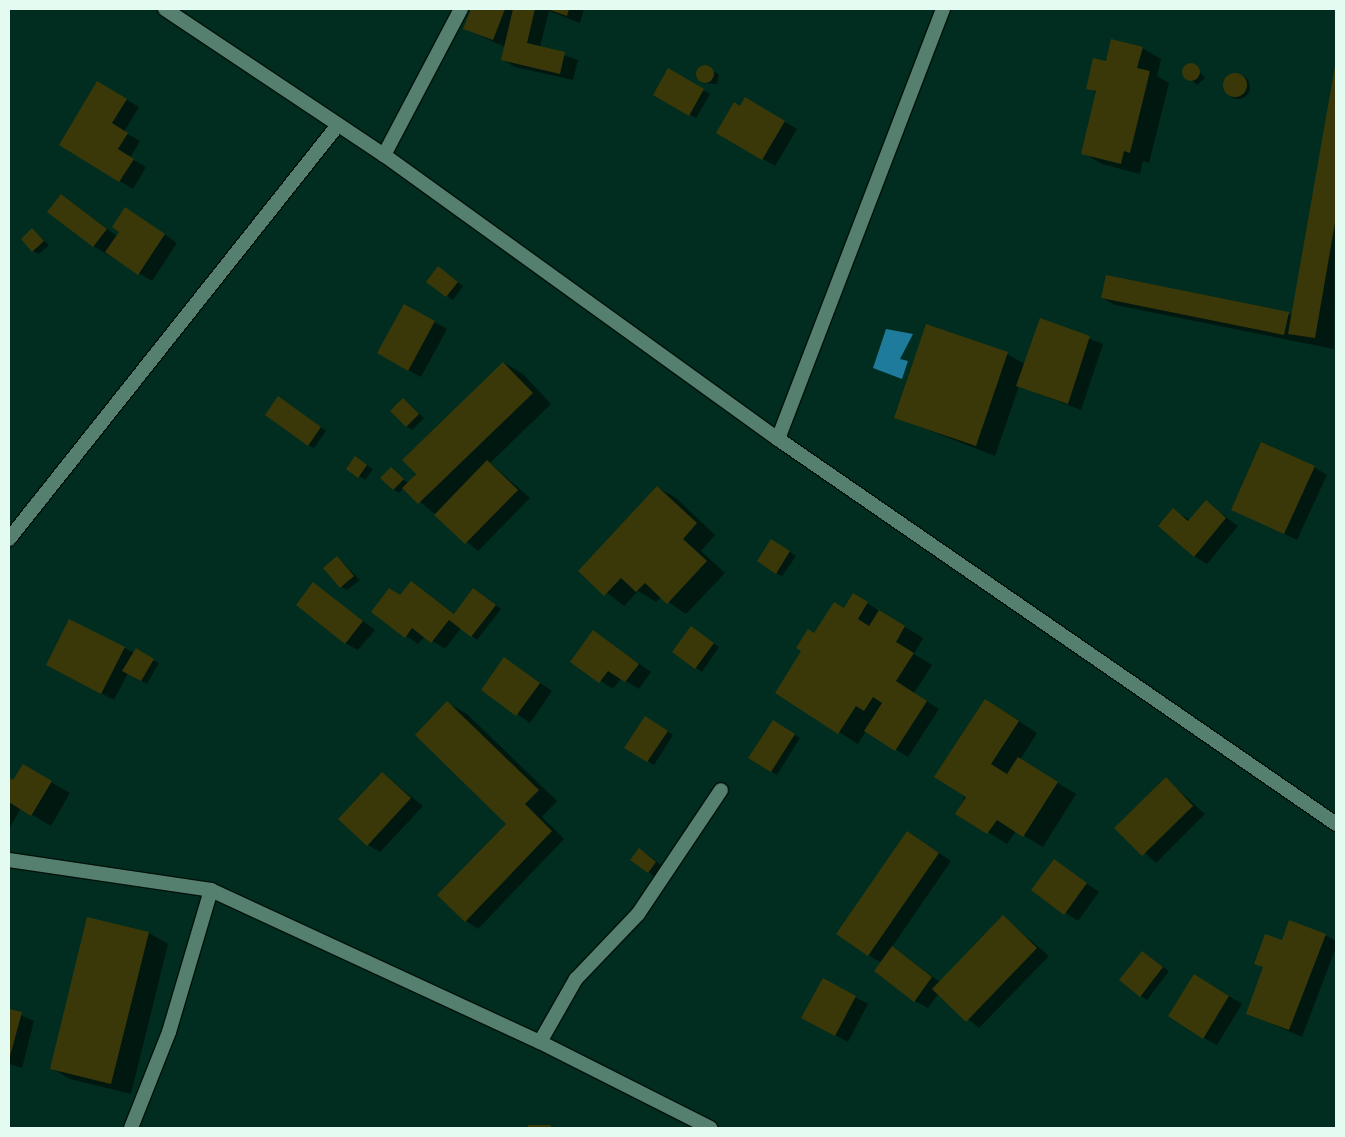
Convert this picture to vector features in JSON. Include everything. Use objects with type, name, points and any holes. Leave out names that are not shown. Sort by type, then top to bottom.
[{"type":"street","points":[[165,9],[384,155],[778,439],[1336,822]]},
{"type":"street","points":[[384,155],[462,9]]},
{"type":"street","points":[[778,439],[943,9]]},
{"type":"street","points":[[9,539],[338,125]]},
{"type":"street","points":[[540,1042],[576,979],[638,914],[721,790]]},
{"type":"street","points":[[9,860],[211,890],[540,1042],[710,1128]]},
{"type":"street","points":[[131,1128],[169,1032],[211,890]]},
{"type":"water","points":[[886,329],[913,334],[900,359],[908,361],[902,379],[873,368]]},
{"type":"building","points":[[471,9],[505,9],[493,40],[463,29]]},
{"type":"building","points":[[513,9],[535,9],[527,43],[565,52],[560,74],[501,60]]},
{"type":"building","points":[[547,9],[569,9],[567,16]]},
{"type":"building","points":[[1111,39],[1143,47],[1137,68],[1150,71],[1130,153],[1124,151],[1121,164],[1081,154],[1096,91],[1086,89],[1093,58],[1106,61]]},
{"type":"building","points":[[1187,63],[1195,63],[1200,68],[1198,79],[1187,81],[1182,76],[1182,68]]},
{"type":"building","points":[[701,65],[709,65],[714,70],[712,81],[701,83],[696,78],[696,70]]},
{"type":"building","points":[[1335,66],[1336,217],[1315,338],[1288,334]]},
{"type":"building","points":[[668,68],[704,89],[689,116],[653,95]]},
{"type":"building","points":[[1235,73],[1240,74],[1246,80],[1246,90],[1240,96],[1235,97],[1230,96],[1224,90],[1223,85],[1224,80],[1230,74]]},
{"type":"building","points":[[97,81],[127,99],[112,123],[128,133],[118,149],[134,159],[119,182],[59,145]]},
{"type":"building","points":[[745,97],[785,121],[762,160],[716,133],[734,102],[740,106]]},
{"type":"building","points":[[61,194],[107,229],[93,247],[47,212]]},
{"type":"building","points":[[125,207],[165,234],[138,275],[105,252],[119,232],[112,227]]},
{"type":"building","points":[[32,228],[44,241],[32,252],[21,239]]},
{"type":"building","points":[[438,266],[458,282],[446,297],[426,282]]},
{"type":"building","points":[[1106,275],[1289,312],[1284,335],[1101,298]]},
{"type":"building","points":[[404,304],[435,321],[408,371],[377,353]]},
{"type":"building","points":[[1040,318],[1090,336],[1068,404],[1016,386]]},
{"type":"building","points":[[926,324],[1008,352],[976,446],[894,418]]},
{"type":"building","points":[[503,362],[533,393],[418,504],[402,488],[416,474],[402,460]]},
{"type":"building","points":[[278,396],[321,427],[308,446],[265,415]]},
{"type":"building","points":[[403,398],[419,414],[406,427],[390,411]]},
{"type":"building","points":[[1261,442],[1315,466],[1284,534],[1231,510]]},
{"type":"building","points":[[355,456],[367,465],[358,478],[346,469]]},
{"type":"building","points":[[487,460],[518,490],[465,544],[434,515]]},
{"type":"building","points":[[391,467],[404,479],[393,490],[380,478]]},
{"type":"building","points":[[657,486],[697,523],[683,539],[707,561],[667,604],[645,583],[636,592],[621,578],[604,596],[578,571]]},
{"type":"building","points":[[1206,500],[1226,518],[1194,557],[1158,526],[1173,508],[1188,521]]},
{"type":"building","points":[[771,539],[790,551],[776,574],[757,561]]},
{"type":"building","points":[[337,556],[354,576],[340,588],[323,568]]},
{"type":"building","points":[[411,581],[454,614],[473,588],[496,605],[471,637],[449,620],[431,643],[412,628],[405,638],[371,612],[389,588],[400,595]]},
{"type":"building","points":[[313,582],[363,621],[345,644],[296,605]]},
{"type":"building","points":[[853,593],[868,602],[858,619],[869,626],[879,610],[905,626],[896,642],[914,653],[896,681],[927,701],[895,751],[864,731],[882,703],[873,697],[864,711],[856,706],[838,734],[775,693],[801,651],[796,648],[808,629],[814,633],[834,602],[844,608]]},
{"type":"building","points":[[69,619],[125,647],[101,694],[46,665]]},
{"type":"building","points":[[691,626],[714,643],[695,669],[672,652]]},
{"type":"building","points":[[593,630],[639,664],[625,682],[608,671],[599,683],[570,662]]},
{"type":"building","points":[[136,648],[154,659],[141,681],[122,671]]},
{"type":"building","points":[[504,657],[540,683],[516,716],[481,690]]},
{"type":"building","points":[[985,699],[1019,721],[991,764],[1007,774],[1018,757],[1058,782],[1023,837],[997,820],[987,834],[955,814],[966,797],[934,777]]},
{"type":"building","points":[[447,701],[539,790],[525,804],[552,831],[465,922],[437,895],[506,824],[415,735]]},
{"type":"building","points":[[645,716],[668,731],[647,762],[624,748]]},
{"type":"building","points":[[773,720],[795,734],[771,772],[748,758]]},
{"type":"building","points":[[23,764],[52,781],[31,816],[9,802],[9,777],[13,780]]},
{"type":"building","points":[[382,772],[411,798],[367,846],[338,819]]},
{"type":"building","points":[[1166,777],[1193,806],[1142,856],[1114,828]]},
{"type":"building","points":[[907,831],[939,853],[868,956],[836,934]]},
{"type":"building","points":[[639,848],[656,862],[648,873],[630,860]]},
{"type":"building","points":[[1054,859],[1087,883],[1064,915],[1031,890]]},
{"type":"building","points":[[1003,915],[1037,948],[966,1022],[932,989]]},
{"type":"building","points":[[87,917],[149,932],[111,1084],[50,1069]]},
{"type":"building","points":[[1289,920],[1326,934],[1289,1030],[1246,1014],[1263,967],[1254,964],[1265,934],[1282,940]]},
{"type":"building","points":[[892,946],[932,977],[914,1002],[874,971]]},
{"type":"building","points":[[1142,951],[1163,967],[1140,997],[1119,980]]},
{"type":"building","points":[[1194,974],[1229,996],[1203,1039],[1168,1016]]},
{"type":"building","points":[[823,978],[856,996],[835,1036],[801,1018]]},
{"type":"building","points":[[9,1009],[22,1012],[9,1060]]},
{"type":"building","points":[[528,1125],[551,1125],[551,1128],[528,1128]]}]
